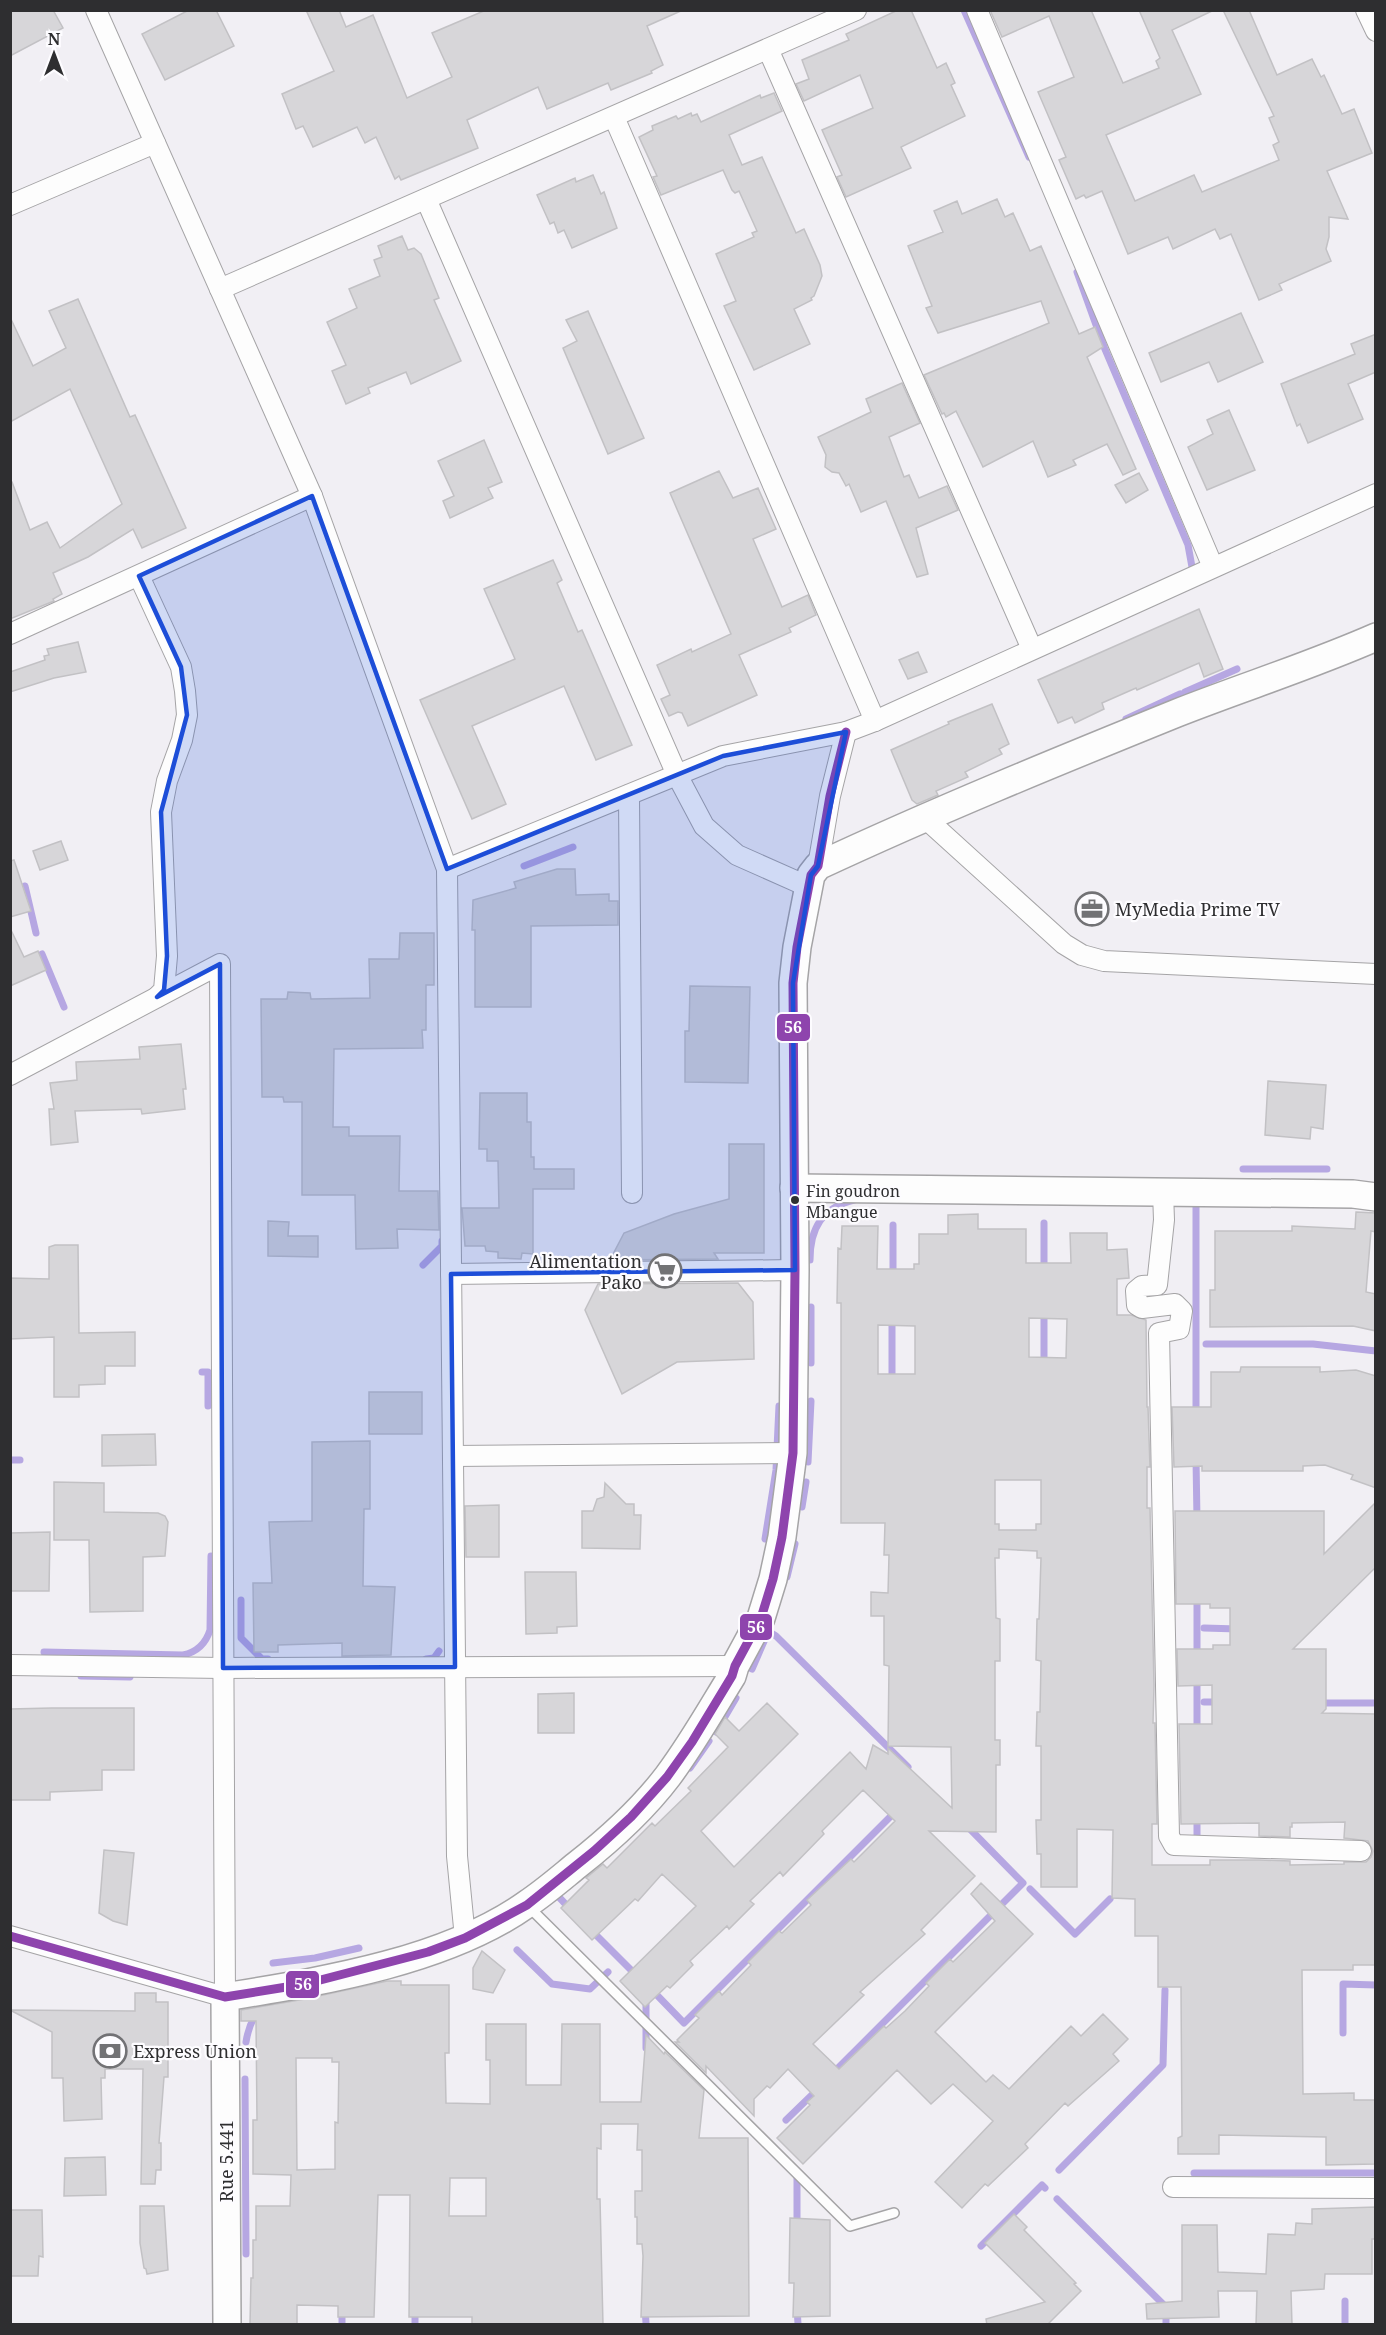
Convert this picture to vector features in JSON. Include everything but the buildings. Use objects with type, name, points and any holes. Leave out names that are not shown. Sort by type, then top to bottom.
[{"type":"main road","points":[[225,1997],[305,1984],[428,1952],[465,1938],[527,1905],[594,1851],[667,1778],[732,1676],[761,1618],[773,1579],[782,1537],[793,1453],[795,1270],[793,983],[797,947],[813,877],[924,817],[1179,713],[1296,670],[1376,637]]},
{"type":"main road","points":[[794,1188],[1353,1194],[1376,1197]]},
{"type":"main road","name":"Rue 5.441","points":[[225,1997],[227,2325]]},
{"type":"street","points":[[96,10],[312,496],[447,869],[457,1856],[465,1938]]},
{"type":"street","points":[[220,289],[856,10]]},
{"type":"street","points":[[977,10],[1213,567]]},
{"type":"street","points":[[768,49],[1032,649]]},
{"type":"street","points":[[614,117],[875,721]]},
{"type":"street","points":[[10,205],[155,143]]},
{"type":"street","points":[[426,199],[677,775],[704,826],[737,855],[813,877],[846,732]]},
{"type":"street","points":[[447,869],[723,756],[846,732],[875,721],[1376,494]]},
{"type":"street","points":[[10,634],[312,496]]},
{"type":"street","points":[[139,576],[181,667],[186,707],[182,740],[167,781],[161,812],[167,956],[164,990],[157,997]]},
{"type":"street","points":[[629,795],[632,1194]]},
{"type":"street","points":[[924,817],[1064,944],[1083,955],[1104,962],[1374,971]]},
{"type":"street","points":[[10,1075],[220,964],[225,1997],[10,1936]]},
{"type":"street","points":[[1163,1192],[1164,1220],[1157,1285],[1142,1286],[1136,1291],[1137,1305],[1143,1308],[1175,1304],[1182,1311],[1179,1329],[1159,1333],[1169,1836],[1174,1845],[1360,1851]]},
{"type":"street","points":[[451,1274],[795,1270]]},
{"type":"street","points":[[453,1456],[793,1453]]},
{"type":"street","points":[[10,1665],[223,1668],[735,1666]]},
{"type":"street","points":[[1173,2187],[1376,2187]]},
{"type":"lane","points":[[527,1905],[849,2226],[894,2213]]},
{"type":"highlighted area","points":[[312,496],[447,869],[723,756],[846,732],[818,866],[811,875],[793,983],[795,1270],[451,1274],[455,1667],[223,1668],[220,964],[157,997],[164,990],[167,956],[161,812],[187,715],[181,667],[139,576]]},
{"type":"waterway","points":[[964,10],[1029,157]]},
{"type":"waterway","points":[[1077,272],[1104,347],[1188,545],[1192,567]]},
{"type":"waterway","points":[[1185,692],[1237,669]]},
{"type":"waterway","points":[[1126,719],[1180,694]]},
{"type":"waterway","points":[[524,866],[573,847]]},
{"type":"waterway","points":[[25,886],[36,933]]},
{"type":"waterway","points":[[42,954],[64,1007]]},
{"type":"waterway","points":[[1243,1169],[1327,1169]]},
{"type":"waterway","points":[[810,1260],[812,1238],[820,1221],[834,1208],[854,1200]]},
{"type":"waterway","points":[[1196,1204],[1196,1415]]},
{"type":"waterway","points":[[1044,1223],[1044,1271]]},
{"type":"waterway","points":[[893,1225],[893,1277]]},
{"type":"waterway","points":[[423,1265],[442,1246],[442,1241]]},
{"type":"waterway","points":[[811,1307],[811,1363]]},
{"type":"waterway","points":[[1044,1309],[1044,1364]]},
{"type":"waterway","points":[[892,1318],[892,1382]]},
{"type":"waterway","points":[[1206,1344],[1313,1344],[1376,1351]]},
{"type":"waterway","points":[[202,1372],[208,1372],[208,1406]]},
{"type":"waterway","points":[[808,1462],[811,1401]]},
{"type":"waterway","points":[[765,1539],[776,1470],[779,1406]]},
{"type":"waterway","points":[[1196,1459],[1197,1520]]},
{"type":"waterway","points":[[10,1460],[20,1460]]},
{"type":"waterway","points":[[802,1507],[806,1482]]},
{"type":"waterway","points":[[787,1577],[795,1544]]},
{"type":"waterway","points":[[44,1652],[183,1655],[193,1652],[203,1643],[210,1630],[211,1556]]},
{"type":"waterway","points":[[1197,1597],[1197,1658]]},
{"type":"waterway","points":[[241,1600],[241,1638],[262,1659],[268,1659]]},
{"type":"waterway","points":[[1204,1628],[1238,1629]]},
{"type":"waterway","points":[[752,1669],[769,1630]]},
{"type":"waterway","points":[[768,1631],[776,1636],[908,1767]]},
{"type":"waterway","points":[[426,1659],[434,1658],[439,1651]]},
{"type":"waterway","points":[[81,1676],[130,1677]]},
{"type":"waterway","points":[[1197,1678],[1197,1733]]},
{"type":"waterway","points":[[716,1732],[736,1698]]},
{"type":"waterway","points":[[1204,1702],[1220,1702]]},
{"type":"waterway","points":[[1318,1703],[1376,1703]]},
{"type":"waterway","points":[[690,1768],[709,1741]]},
{"type":"waterway","points":[[652,1990],[684,2023],[896,1811]]},
{"type":"waterway","points":[[1197,1816],[1197,1844]]},
{"type":"waterway","points":[[832,2074],[1023,1883],[966,1825]]},
{"type":"waterway","points":[[1030,1889],[1075,1934],[1110,1899]]},
{"type":"waterway","points":[[557,1895],[571,1910]]},
{"type":"waterway","points":[[592,1931],[637,1976]]},
{"type":"waterway","points":[[273,1963],[315,1958],[359,1948]]},
{"type":"waterway","points":[[517,1950],[552,1984],[590,1989],[608,1972]]},
{"type":"waterway","points":[[1343,2033],[1343,1984],[1376,1985]]},
{"type":"waterway","points":[[1059,2170],[1163,2065],[1165,1990]]},
{"type":"waterway","points":[[246,2042],[254,2017],[272,1999]]},
{"type":"waterway","points":[[646,2002],[646,2048]]},
{"type":"waterway","points":[[245,2079],[246,2254]]},
{"type":"waterway","points":[[786,2120],[818,2089]]},
{"type":"waterway","points":[[797,2173],[797,2225]]},
{"type":"waterway","points":[[1194,2173],[1376,2173]]},
{"type":"waterway","points":[[981,2246],[1042,2185],[1045,2188]]},
{"type":"waterway","points":[[1057,2199],[1166,2307],[1166,2324]]},
{"type":"waterway","points":[[1345,2301],[1345,2324]]},
{"type":"waterway","points":[[645,2308],[646,2323]]},
{"type":"waterway","points":[[797,2308],[798,2324]]},
{"type":"waterway","points":[[342,2309],[342,2324]]},
{"type":"waterway","points":[[415,2310],[415,2324]]},
{"type":"transit line","name":"56","points":[[10,1936],[225,1997],[305,1984],[428,1952],[465,1938],[527,1905],[594,1851],[631,1817],[667,1777],[692,1742],[732,1676],[761,1618],[773,1579],[782,1537],[793,1453],[795,1270],[793,983],[797,947],[811,875],[818,866],[830,796],[846,732]]},
{"type":"place","name":"MyMedia Prime TV","points":[[1092,909]]},
{"type":"place","name":"Fin goudron Mbangue","points":[[795,1200]]},
{"type":"place","name":"Alimentation Pako","points":[[665,1271]]},
{"type":"place","name":"Express Union","points":[[110,2051]]}]
